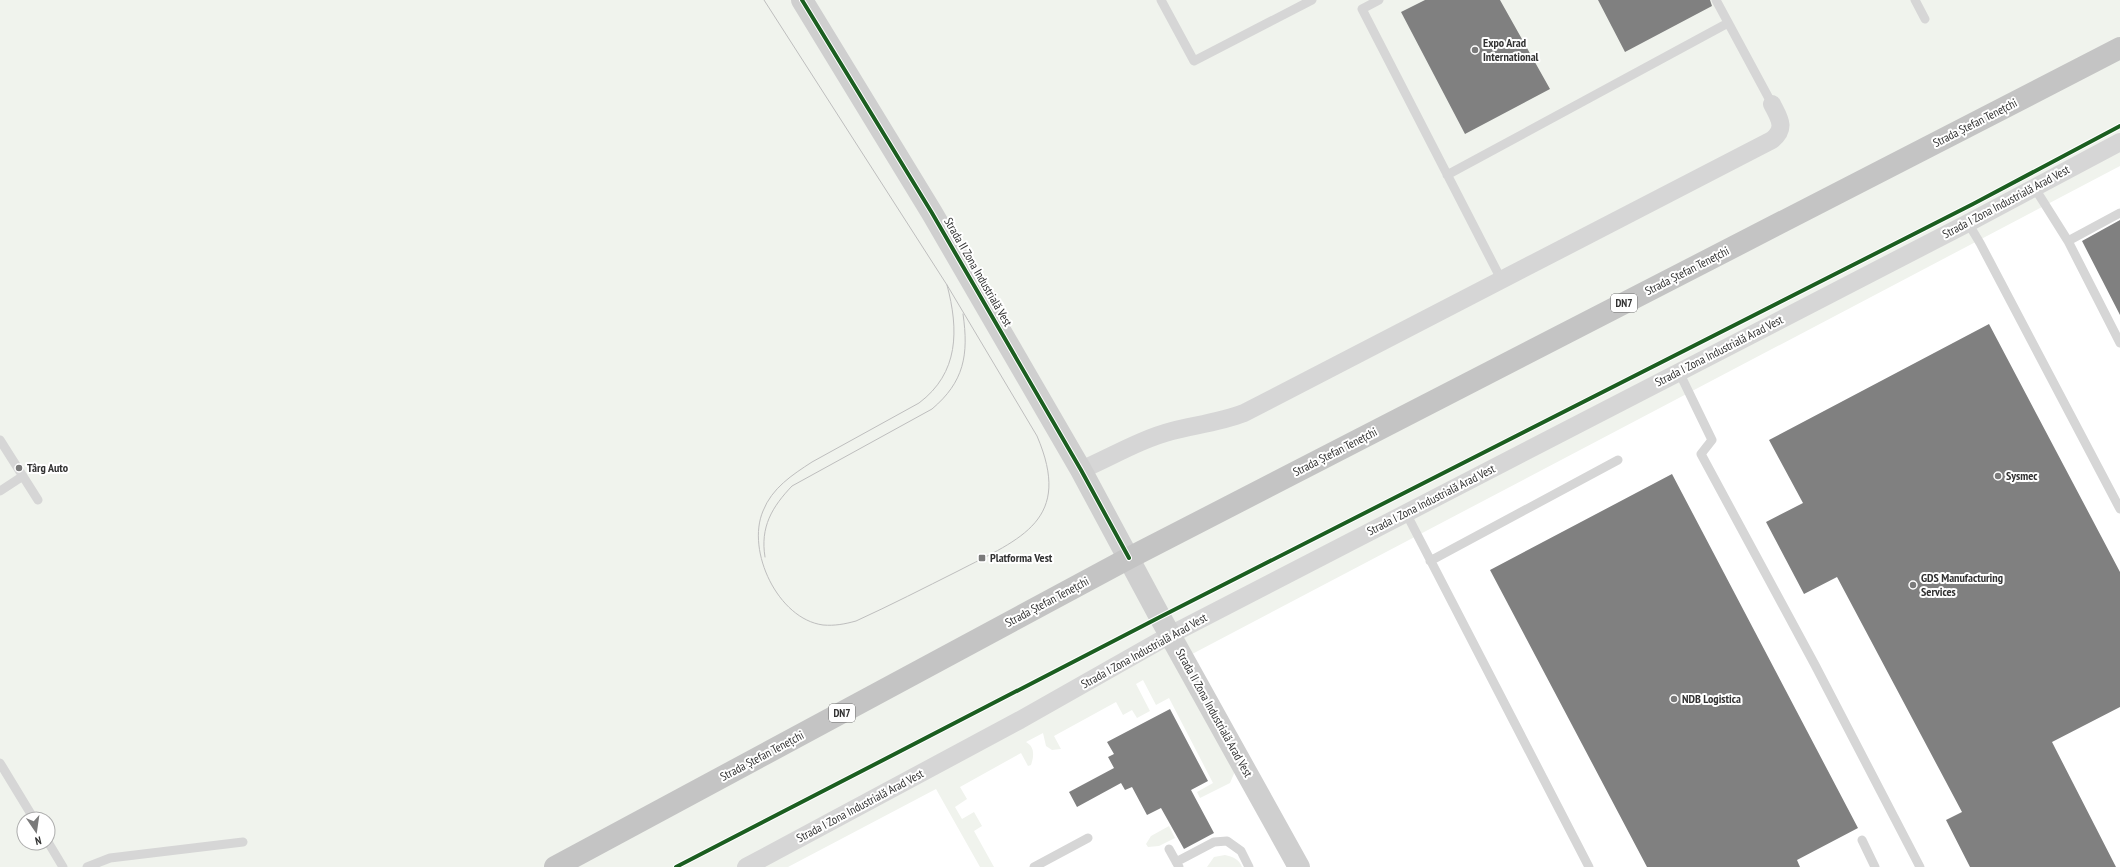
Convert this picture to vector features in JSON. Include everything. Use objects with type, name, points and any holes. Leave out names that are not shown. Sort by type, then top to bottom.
[{"type":"highway","name":"Strada Ștefan Tenețchi","points":[[554,867],[1129,558],[2120,48]]},
{"type":"street","name":"Strada II Zona Industrială Vest","points":[[802,0],[932,213],[1081,470],[1129,558]]},
{"type":"street","points":[[1081,470],[1171,431],[1226,420],[1244,413],[1772,140],[1779,134],[1782,124],[1772,104]]},
{"type":"street","name":"Strada I Zona Industrială Arad Vest","points":[[746,867],[1020,720],[1170,636],[1968,223],[2120,142]]},
{"type":"street","name":"Strada II Zona Industrială Arad Vest","points":[[1129,558],[1170,636],[1299,867]]},
{"type":"lane","points":[[1161,0],[1194,61],[1312,0]]},
{"type":"lane","points":[[1379,0],[1362,9],[1502,280]]},
{"type":"lane","points":[[1716,0],[1772,104]]},
{"type":"lane","points":[[1915,0],[1925,19]]},
{"type":"lane","points":[[1447,175],[1728,23]]},
{"type":"lane","points":[[2034,188],[2068,241],[2120,343]]},
{"type":"lane","points":[[2068,241],[2120,212]]},
{"type":"lane","points":[[1968,223],[1980,243],[2120,509]]},
{"type":"lane","points":[[1679,372],[1712,440],[1701,454],[1815,665],[1920,867]]},
{"type":"lane","points":[[0,440],[38,500]]},
{"type":"lane","points":[[1430,562],[1618,460]]},
{"type":"lane","points":[[0,491],[23,476]]},
{"type":"lane","points":[[1406,513],[1589,867]]},
{"type":"lane","points":[[0,763],[29,811]]},
{"type":"lane","points":[[1034,867],[1088,838]]},
{"type":"lane","points":[[1169,850],[1177,865],[1214,842],[1227,840],[1241,851],[1249,867]]},
{"type":"lane","points":[[1862,840],[1875,867]]},
{"type":"lane","points":[[87,867],[110,858],[243,842]]},
{"type":"lane","points":[[53,851],[63,867]]},
{"type":"shaded area","points":[[0,0],[2120,0],[2120,166],[1177,662],[1236,769],[1230,783],[1200,798],[1197,792],[1213,783],[1169,698],[1156,705],[1143,680],[1136,684],[1150,711],[1137,718],[1132,710],[1123,715],[1116,702],[1054,736],[1061,749],[1052,750],[1046,746],[1043,733],[1026,742],[1031,746],[1033,752],[1031,765],[1028,766],[1021,753],[960,787],[967,799],[955,807],[962,819],[974,812],[982,826],[974,831],[994,867],[980,867],[936,789],[788,867],[0,867]]},
{"type":"shaded area","points":[[1169,826],[1175,838],[1159,846],[1148,847],[1146,844],[1151,836]]},
{"type":"shaded area","points":[[1225,855],[1235,859],[1242,867],[1207,867],[1214,857]]},
{"type":"building","name":"Expo Arad International","points":[[1425,0],[1500,0],[1550,89],[1465,134],[1401,12]]},
{"type":"building","points":[[1598,0],[1710,0],[1712,6],[1625,52]]},
{"type":"building","points":[[2120,220],[2120,315],[2082,241]]},
{"type":"building","points":[[1989,324],[2120,572],[2120,707],[2052,742],[2116,867],[1970,867],[1946,820],[1962,812],[1837,577],[1804,594],[1766,522],[1803,503],[1769,440]]},
{"type":"building","name":"NDB Logistica","points":[[1672,474],[1858,828],[1797,860],[1800,867],[1647,867],[1490,570]]},
{"type":"building","points":[[1170,709],[1208,781],[1191,790],[1214,833],[1184,849],[1161,808],[1147,815],[1132,787],[1125,790],[1121,783],[1077,807],[1069,792],[1114,768],[1108,757],[1114,754],[1107,742]]},
{"type":"tram line","points":[[764,0],[947,285],[1037,436],[1047,465],[1049,488],[1045,507],[1035,523],[1021,536],[1002,548],[856,621],[823,625],[807,620],[792,610],[780,597],[770,581],[763,563],[759,545],[759,527],[763,511],[777,489],[797,472],[812,462],[919,403],[932,391],[942,378],[949,364],[952,350],[954,334],[953,318],[947,285]]},
{"type":"tram line","points":[[765,557],[764,536],[769,518],[773,510],[792,486],[932,409],[943,399],[951,389],[962,367],[965,342],[963,314]]},
{"type":"cycle path","points":[[802,0],[932,213],[1081,470],[1129,558]]},
{"type":"cycle path","points":[[676,867],[1160,617],[1973,204],[2120,126]]},
{"type":"place","name":"Expo Arad International","points":[[1475,50]]},
{"type":"place","name":"Târg Auto","points":[[19,468]]},
{"type":"place","name":"Sysmec","points":[[1998,476]]},
{"type":"place","name":"Platforma Vest","points":[[982,558]]},
{"type":"place","name":"GDS Manufacturing Services","points":[[1913,585]]},
{"type":"place","name":"NDB Logistica","points":[[1674,699]]}]
